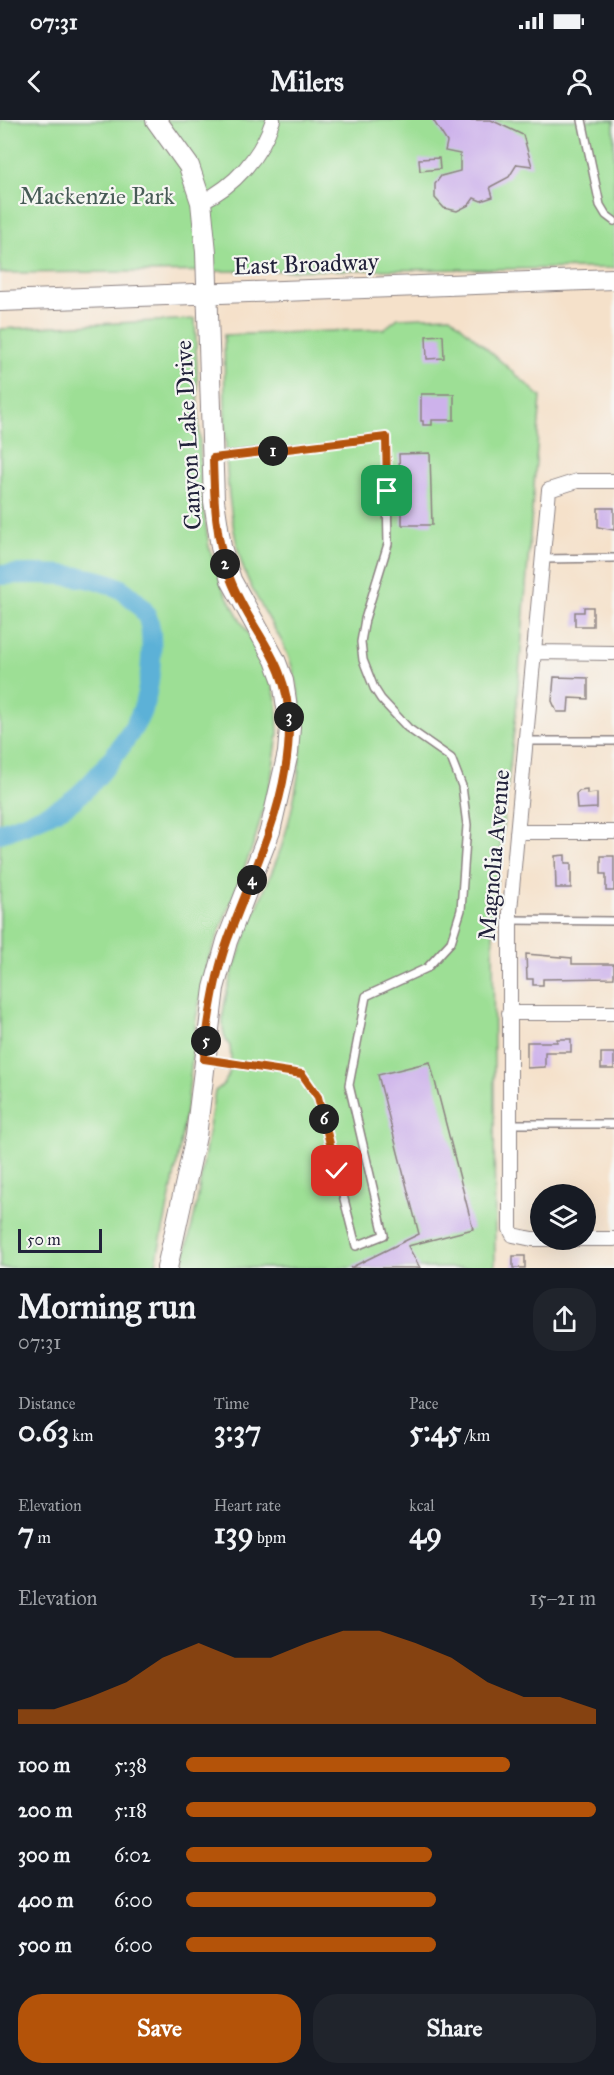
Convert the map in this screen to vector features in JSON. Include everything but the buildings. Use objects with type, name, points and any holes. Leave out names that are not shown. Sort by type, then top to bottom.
[{"type":"street","name":"Canyon Lake Drive","points":[[156,120],[189,166],[201,202],[207,294],[215,511],[222,555],[231,580],[275,660],[283,681],[290,727],[288,753],[270,831],[220,964],[209,1015],[190,1168],[167,1268]]},
{"type":"street","points":[[201,202],[219,192],[240,175],[262,146],[273,120]]},
{"type":"street","name":"East Broadway","points":[[0,301],[614,279]]},
{"type":"street","name":"Magnolia Avenue","points":[[614,481],[577,481],[549,490],[509,920],[510,1228],[513,1235],[532,1239],[614,1239]]},
{"type":"street","points":[[533,652],[614,653]]},
{"type":"street","points":[[517,832],[614,832]]},
{"type":"street","points":[[509,1013],[614,1013]]},
{"type":"lane","points":[[582,120],[600,205],[606,215],[614,221]]},
{"type":"lane","points":[[204,1059],[302,1074],[318,1097],[356,1246],[384,1235],[349,1085],[366,996],[427,968],[451,942],[461,910],[467,825],[462,786],[451,758],[408,728],[381,699],[363,660],[361,642],[365,619],[388,544],[386,437],[213,458]]},
{"type":"lane","points":[[542,558],[614,558]]},
{"type":"lane","points":[[526,741],[614,741]]},
{"type":"lane","points":[[509,920],[614,921]]},
{"type":"lane","points":[[509,1124],[614,1124]]},
{"type":"green space","name":"Mackenzie Park","points":[[0,120],[614,120],[614,268],[0,273]]},
{"type":"green space","points":[[450,316],[541,397],[516,713],[493,914],[495,1268],[182,1268],[196,1208],[215,1091],[225,1082],[231,1066],[230,1046],[223,1030],[224,1007],[241,947],[286,831],[297,783],[302,735],[299,694],[288,654],[249,582],[241,561],[235,533],[227,477],[224,335],[384,329],[398,318]]},
{"type":"green space","points":[[195,319],[202,498],[209,547],[223,589],[268,669],[277,703],[278,734],[271,780],[254,843],[209,958],[196,1018],[188,1098],[177,1163],[155,1268],[0,1268],[0,329]]},
{"type":"waterway","points":[[0,575],[75,576],[117,587],[139,604],[144,611],[148,619],[151,643],[150,671],[144,705],[132,730],[112,759],[88,786],[67,804],[43,817],[0,833]]},
{"type":"route","points":[[337,1171],[318,1097],[302,1074],[204,1059],[209,1015],[220,964],[270,831],[288,753],[290,727],[283,681],[275,660],[241,600],[222,555],[214,501],[213,458],[386,437],[387,491]]}]
